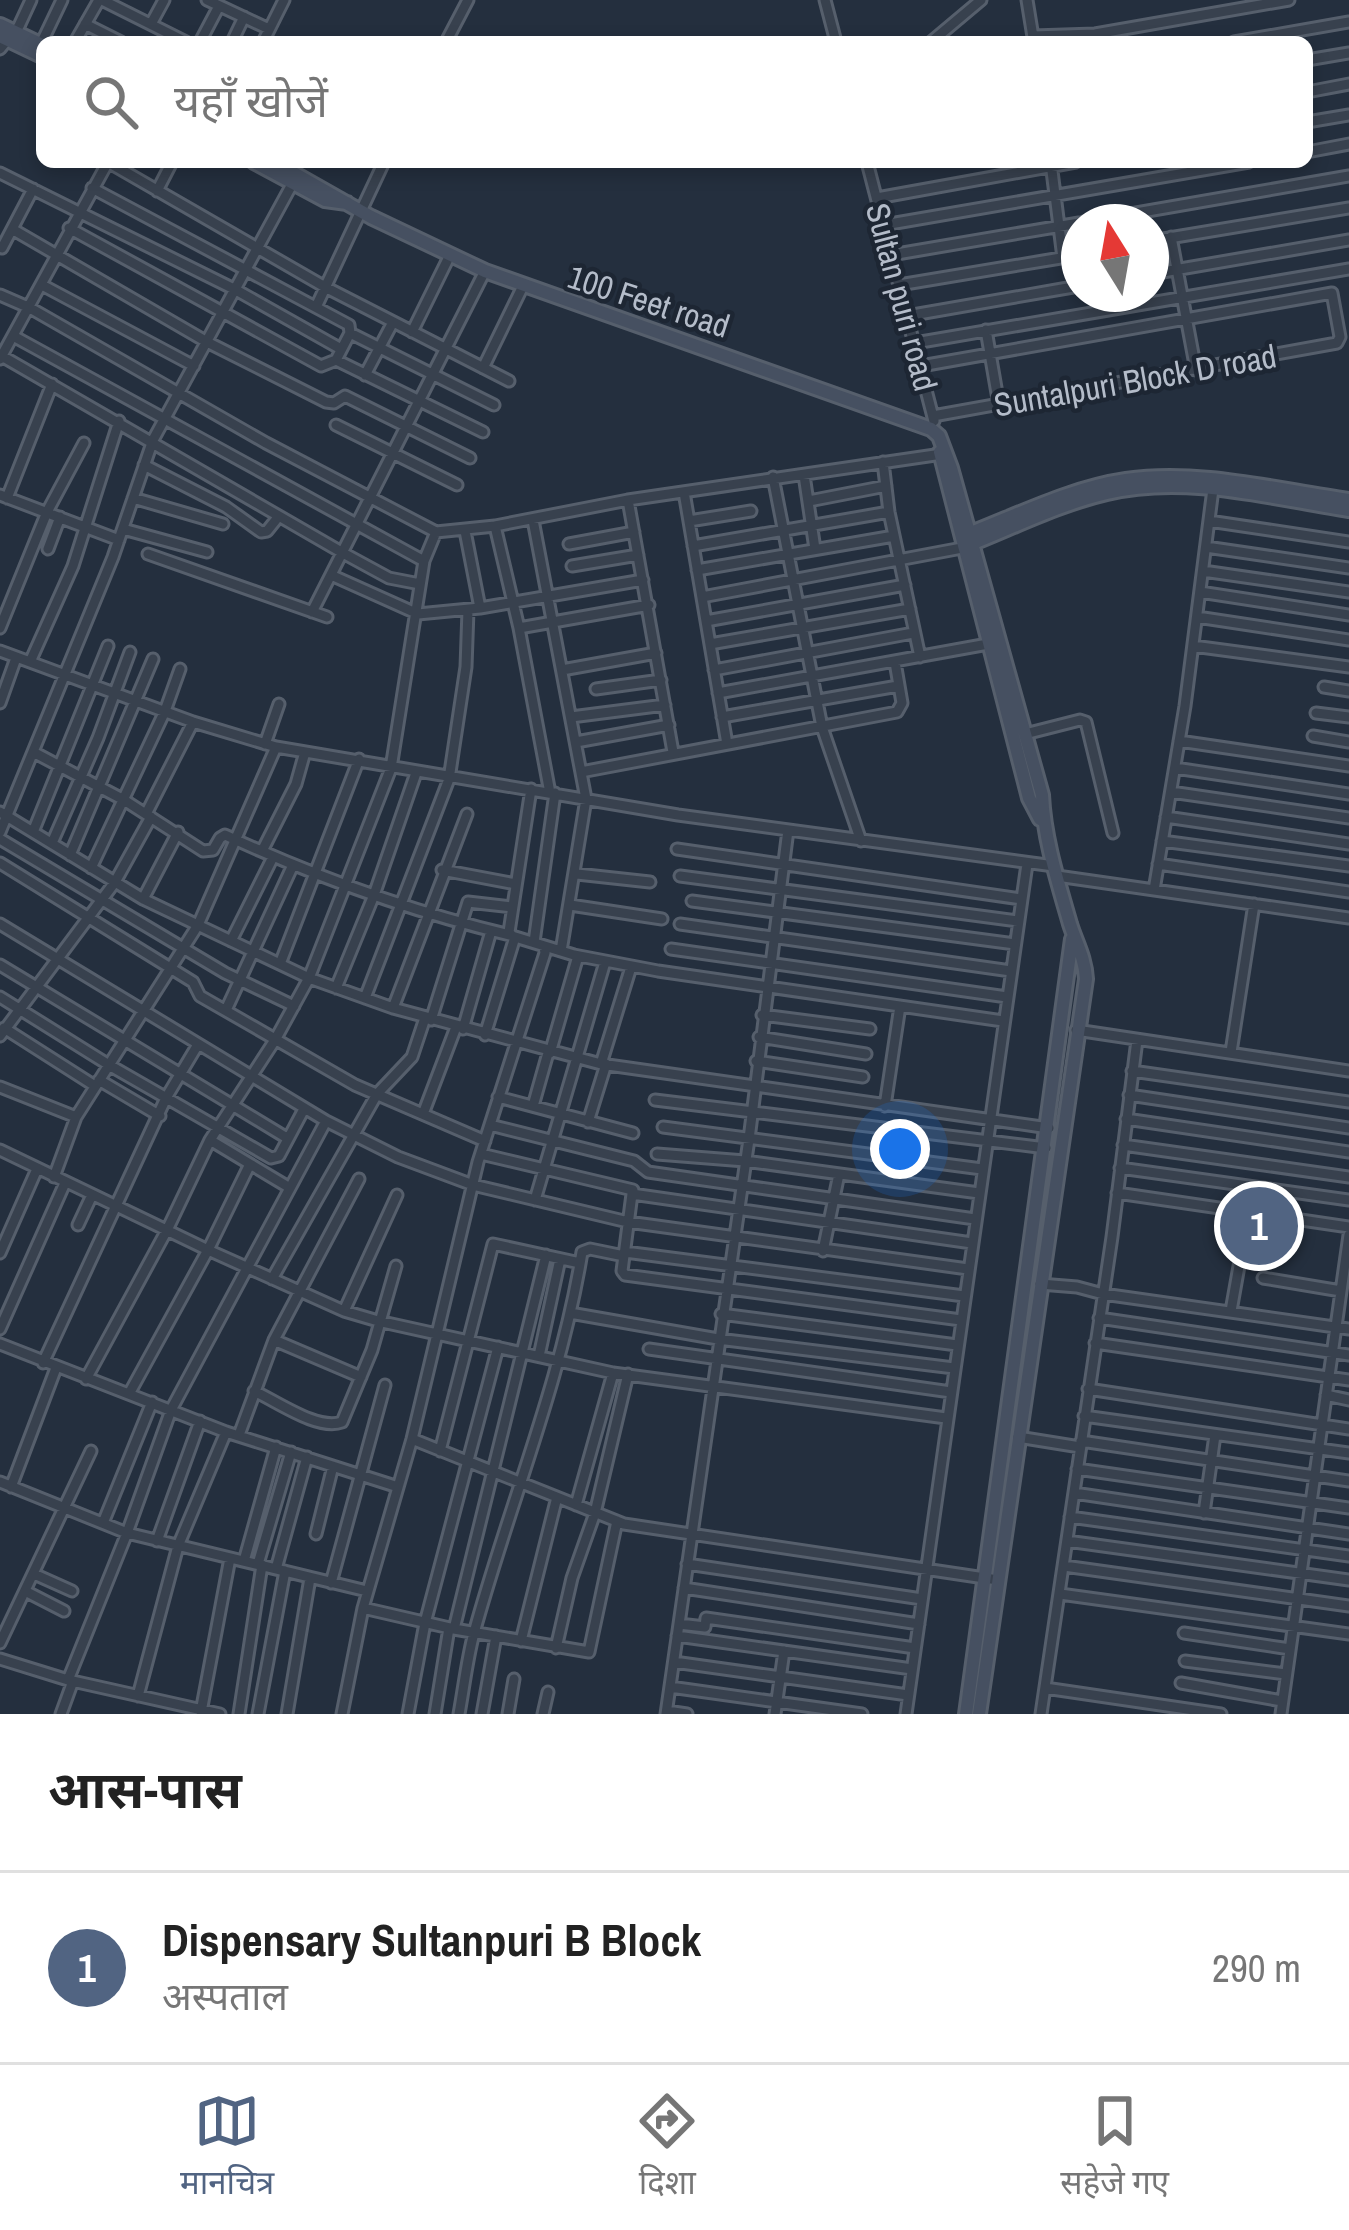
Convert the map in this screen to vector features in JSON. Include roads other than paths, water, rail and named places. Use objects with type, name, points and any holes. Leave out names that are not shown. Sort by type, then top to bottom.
[{"type":"street","points":[[4,36],[31,0]]},
{"type":"street","points":[[45,36],[62,0]]},
{"type":"street","points":[[79,36],[100,0],[174,36]]},
{"type":"street","points":[[129,13],[135,0]]},
{"type":"street","points":[[151,24],[164,0]]},
{"type":"street","points":[[207,0],[269,29]]},
{"type":"street","points":[[449,36],[468,0]]},
{"type":"street","points":[[825,0],[834,36]]},
{"type":"street","points":[[937,36],[981,0]]},
{"type":"street","points":[[1027,0],[1033,36]]},
{"type":"street","points":[[1070,36],[1289,0]]},
{"type":"street","points":[[266,36],[280,1]]},
{"type":"street","points":[[203,36],[219,5]]},
{"type":"street","points":[[235,36],[244,17]]},
{"type":"street","points":[[1268,36],[1349,22]]},
{"type":"street","points":[[86,24],[109,36]]},
{"type":"street","points":[[941,32],[945,36]]},
{"type":"street","points":[[4,36],[36,44]]},
{"type":"street","points":[[4,36],[36,53]]},
{"type":"street","points":[[1313,59],[1349,53]]},
{"type":"street","points":[[1313,91],[1349,84]]},
{"type":"street","points":[[1313,121],[1349,115]]},
{"type":"street","points":[[1313,151],[1349,144]]},
{"type":"street","points":[[104,168],[15,338],[1,356],[343,553],[396,580],[420,584]]},
{"type":"street","points":[[118,168],[325,287],[509,381]]},
{"type":"street","points":[[157,191],[169,168]]},
{"type":"street","name":"100 Feet road","points":[[270,168],[485,271],[938,434]]},
{"type":"street","name":"100 Feet road","points":[[282,168],[296,178]]},
{"type":"street","points":[[316,307],[354,207],[380,168]]},
{"type":"street","name":"Sultan puri road","points":[[869,168],[938,434]]},
{"type":"street","points":[[877,198],[1031,168]]},
{"type":"street","points":[[1052,168],[1061,239]]},
{"type":"street","points":[[884,225],[1214,168]]},
{"type":"street","points":[[1169,207],[1349,176]]},
{"type":"street","points":[[1,177],[79,209],[236,290],[365,375],[483,432]]},
{"type":"street","points":[[294,1006],[242,981],[0,835],[4,814],[35,753],[121,534],[153,440],[296,178]]},
{"type":"street","points":[[69,228],[321,366],[339,355],[351,327],[92,188]]},
{"type":"street","points":[[2,248],[33,189]]},
{"type":"street","points":[[1196,370],[1171,237],[1349,208]]},
{"type":"street","points":[[891,255],[1059,226]]},
{"type":"street","points":[[12,229],[207,343],[326,402],[336,403],[344,396],[470,458]]},
{"type":"street","points":[[1169,271],[1349,240]]},
{"type":"street","points":[[412,332],[449,256]]},
{"type":"street","points":[[899,285],[1061,259]]},
{"type":"street","points":[[915,343],[1349,268]]},
{"type":"street","points":[[312,612],[485,271]]},
{"type":"street","points":[[42,285],[194,366]]},
{"type":"street","points":[[482,368],[523,286]]},
{"type":"street","points":[[907,316],[1061,289]]},
{"type":"street","points":[[921,366],[1349,290]]},
{"type":"street","points":[[1332,293],[1343,321]]},
{"type":"street","points":[[0,295],[436,532],[943,454]]},
{"type":"street","name":"Suntalpuri Block D road","points":[[934,416],[1337,344],[1343,321]]},
{"type":"street","points":[[365,375],[393,322]]},
{"type":"street","points":[[986,330],[999,404]]},
{"type":"street","points":[[350,333],[494,405]]},
{"type":"street","points":[[15,338],[424,561]]},
{"type":"street","points":[[52,384],[4,496],[86,528],[207,552]]},
{"type":"street","points":[[30,662],[86,528],[119,421]]},
{"type":"street","points":[[336,425],[457,485]]},
{"type":"street","points":[[938,434],[1042,795],[1043,826]]},
{"type":"street","points":[[0,628],[46,512],[84,443]]},
{"type":"street","points":[[883,462],[920,658]]},
{"type":"street","points":[[145,465],[226,507],[261,532],[278,516]]},
{"type":"street","points":[[804,475],[815,549]]},
{"type":"street","points":[[966,541],[1083,490],[1124,480],[1176,476],[1349,500]]},
{"type":"street","points":[[773,477],[822,727],[861,841]]},
{"type":"street","points":[[702,597],[899,561],[1106,493],[1154,486],[1213,489],[1349,509]]},
{"type":"street","points":[[809,501],[886,487]]},
{"type":"street","points":[[1154,890],[1213,489]]},
{"type":"street","points":[[226,507],[238,490]]},
{"type":"street","points":[[684,492],[727,744]]},
{"type":"street","points":[[133,498],[223,524]]},
{"type":"street","points":[[628,500],[673,752]]},
{"type":"street","points":[[689,521],[751,511]]},
{"type":"street","points":[[693,545],[890,512]]},
{"type":"street","points":[[48,549],[60,518]]},
{"type":"street","points":[[533,520],[586,799],[561,950]]},
{"type":"street","points":[[1209,521],[1349,542]]},
{"type":"street","points":[[342,1714],[367,1591],[412,1439],[481,1154],[545,953],[538,944],[552,793],[495,526]]},
{"type":"street","points":[[365,998],[449,779],[474,609],[465,531]]},
{"type":"street","points":[[86,1379],[210,1140],[309,978],[392,768],[424,561],[436,532]]},
{"type":"street","points":[[569,544],[634,532]]},
{"type":"street","points":[[697,570],[894,536]]},
{"type":"street","points":[[966,541],[1029,797],[1043,826],[1086,979],[1018,1436],[966,1714]]},
{"type":"street","points":[[1206,547],[1349,568]]},
{"type":"street","points":[[148,554],[327,617]]},
{"type":"street","points":[[572,566],[638,555]]},
{"type":"street","points":[[1202,571],[1349,592]]},
{"type":"street","points":[[332,575],[418,614],[643,580]]},
{"type":"street","points":[[706,621],[905,585]]},
{"type":"street","points":[[1200,592],[1349,615]]},
{"type":"street","points":[[519,628],[649,605]]},
{"type":"street","points":[[710,644],[910,609]]},
{"type":"street","points":[[1197,617],[1349,640]]},
{"type":"street","points":[[714,670],[914,633]]},
{"type":"street","points":[[718,693],[988,644]]},
{"type":"street","points":[[32,832],[108,646]]},
{"type":"street","points":[[1193,646],[1349,668]]},
{"type":"street","points":[[0,651],[193,722],[305,752],[449,779],[1027,864],[1154,890],[1349,918]]},
{"type":"street","points":[[52,843],[130,652]]},
{"type":"street","points":[[562,670],[656,653]]},
{"type":"street","points":[[0,703],[16,658]]},
{"type":"street","points":[[70,855],[153,659]]},
{"type":"street","points":[[581,772],[897,712],[902,704],[895,662]]},
{"type":"street","points":[[91,868],[180,669]]},
{"type":"street","points":[[596,689],[661,680]]},
{"type":"street","points":[[722,717],[898,686]]},
{"type":"street","points":[[1324,687],[1349,691]]},
{"type":"street","points":[[53,1178],[76,1117],[198,926],[271,745],[279,704]]},
{"type":"street","points":[[571,717],[665,705]]},
{"type":"street","points":[[1316,713],[1349,717]]},
{"type":"street","points":[[160,1116],[2,1030],[115,882],[193,722]]},
{"type":"street","points":[[1025,734],[1086,722],[1113,833]]},
{"type":"street","points":[[576,742],[668,725]]},
{"type":"street","points":[[1312,736],[1349,742]]},
{"type":"street","points":[[1179,742],[1349,766]]},
{"type":"street","points":[[231,941],[305,752]]},
{"type":"street","points":[[35,753],[209,852],[221,836],[236,840],[315,876],[430,915],[578,956],[1003,1021]]},
{"type":"street","points":[[280,964],[359,760]]},
{"type":"street","points":[[1174,768],[1349,794]]},
{"type":"street","points":[[336,988],[416,773]]},
{"type":"street","points":[[485,1035],[512,936],[530,789]]},
{"type":"street","points":[[1171,792],[1349,818]]},
{"type":"street","points":[[4,814],[143,899],[198,926],[309,978],[428,1019],[604,1064],[1049,1129]]},
{"type":"street","points":[[393,1008],[467,814]]},
{"type":"street","points":[[1166,818],[1349,844]]},
{"type":"street","points":[[687,1714],[667,1712],[788,830]]},
{"type":"street","points":[[143,899],[178,832]]},
{"type":"street","points":[[1162,841],[1349,866]]},
{"type":"street","points":[[677,849],[1022,899]]},
{"type":"street","points":[[0,863],[196,984],[200,996],[275,1040],[376,1094],[485,1141]]},
{"type":"street","points":[[906,1714],[1027,864]]},
{"type":"street","points":[[1158,864],[1349,892]]},
{"type":"street","points":[[226,1010],[293,865]]},
{"type":"street","points":[[442,870],[516,884]]},
{"type":"street","points":[[577,874],[650,883]]},
{"type":"street","points":[[680,876],[1018,921]]},
{"type":"street","points":[[692,901],[1015,944]]},
{"type":"street","points":[[272,1279],[376,1094],[406,1066],[428,1019],[468,902],[512,907]]},
{"type":"street","points":[[1231,1052],[1254,904]]},
{"type":"street","points":[[570,905],[662,920]]},
{"type":"street","points":[[0,924],[304,1109],[473,1185],[628,1222],[968,1269]]},
{"type":"street","points":[[680,924],[1011,971]]},
{"type":"street","points":[[423,1114],[460,1028],[491,931]]},
{"type":"street","points":[[979,1714],[1072,932]]},
{"type":"street","points":[[671,949],[1007,997]]},
{"type":"street","points":[[533,1106],[578,956]]},
{"type":"street","points":[[535,1200],[605,962]]},
{"type":"street","points":[[0,965],[287,1138]]},
{"type":"street","points":[[588,1122],[631,967]]},
{"type":"street","points":[[0,997],[109,1066],[271,1158],[278,1156],[304,1109]]},
{"type":"street","points":[[885,1106],[900,1006]]},
{"type":"street","points":[[763,1015],[870,1029]]},
{"type":"street","points":[[1076,1030],[1349,1071]]},
{"type":"street","points":[[759,1037],[866,1054]]},
{"type":"street","points":[[1041,1714],[1137,1040]]},
{"type":"street","points":[[44,1363],[166,1098],[197,1046]]},
{"type":"street","points":[[756,1061],[863,1077]]},
{"type":"street","points":[[1132,1071],[1349,1102]]},
{"type":"street","points":[[0,1087],[76,1117]]},
{"type":"street","points":[[1129,1095],[1349,1128]]},
{"type":"street","points":[[498,1097],[634,1132]]},
{"type":"street","points":[[655,1100],[1046,1148]]},
{"type":"street","points":[[1126,1119],[1349,1152]]},
{"type":"street","points":[[61,1714],[171,1409],[326,1121]]},
{"type":"street","points":[[490,1125],[634,1161],[641,1170],[975,1219]]},
{"type":"street","points":[[663,1127],[982,1169]]},
{"type":"street","points":[[210,1140],[290,1188]]},
{"type":"street","points":[[1123,1145],[1349,1177]]},
{"type":"street","points":[[0,1150],[247,1268],[378,1321],[613,1372],[946,1418]]},
{"type":"street","points":[[481,1154],[633,1192],[972,1243]]},
{"type":"street","points":[[657,1154],[745,1161],[979,1193]]},
{"type":"street","points":[[129,1394],[250,1164]]},
{"type":"street","points":[[1120,1168],[1349,1200]]},
{"type":"street","points":[[0,1252],[37,1169]]},
{"type":"street","points":[[641,1170],[628,1222],[625,1275],[961,1320]]},
{"type":"street","points":[[824,1251],[838,1174]]},
{"type":"street","points":[[239,1436],[274,1340],[359,1178]]},
{"type":"street","points":[[0,1329],[65,1183]]},
{"type":"street","points":[[1117,1193],[1250,1210],[1349,1231],[1281,1714]]},
{"type":"street","points":[[78,1225],[92,1195]]},
{"type":"street","points":[[344,1311],[397,1195]]},
{"type":"street","points":[[1232,1311],[1250,1210]]},
{"type":"street","points":[[440,1451],[493,1244],[580,1263]]},
{"type":"street","points":[[459,1714],[474,1632],[561,1360],[586,1249],[964,1296]]},
{"type":"street","points":[[435,1714],[451,1629],[546,1255]]},
{"type":"street","points":[[539,1356],[560,1258]]},
{"type":"street","points":[[254,1390],[320,1422],[338,1425],[361,1377],[395,1266]]},
{"type":"street","points":[[1263,1278],[1343,1297]]},
{"type":"street","points":[[1039,1284],[1349,1329]]},
{"type":"street","points":[[570,1313],[718,1339],[954,1368]]},
{"type":"street","points":[[721,1314],[957,1346]]},
{"type":"street","points":[[1099,1318],[1349,1355]]},
{"type":"street","points":[[274,1340],[361,1377]]},
{"type":"street","points":[[1095,1343],[1349,1379]]},
{"type":"street","points":[[0,1344],[226,1432],[395,1486]]},
{"type":"street","points":[[408,1714],[425,1623],[498,1347]]},
{"type":"street","points":[[649,1349],[951,1392]]},
{"type":"street","points":[[56,1367],[6,1485],[128,1533],[367,1591]]},
{"type":"street","points":[[576,1505],[613,1372]]},
{"type":"street","points":[[556,1648],[628,1374]]},
{"type":"street","points":[[331,1583],[385,1385]]},
{"type":"street","points":[[1088,1389],[1349,1429]]},
{"type":"street","points":[[1326,1395],[1349,1400]]},
{"type":"street","points":[[104,1522],[152,1402]]},
{"type":"street","points":[[1084,1416],[1349,1454]]},
{"type":"street","points":[[157,1541],[200,1421]]},
{"type":"street","points":[[138,1696],[178,1546],[226,1432]]},
{"type":"street","points":[[1204,1513],[1215,1435]]},
{"type":"street","points":[[1018,1436],[1349,1480]]},
{"type":"street","points":[[412,1439],[616,1521],[992,1579]]},
{"type":"street","points":[[244,1561],[276,1447]]},
{"type":"street","points":[[0,1643],[91,1451]]},
{"type":"street","points":[[239,1714],[260,1565],[292,1452]]},
{"type":"street","points":[[258,1714],[280,1570],[307,1457]]},
{"type":"street","points":[[316,1534],[333,1466]]},
{"type":"street","points":[[1077,1469],[1349,1508]]},
{"type":"street","points":[[1074,1493],[1349,1534]]},
{"type":"street","points":[[521,1641],[557,1497]]},
{"type":"street","points":[[1070,1517],[1349,1556]]},
{"type":"street","points":[[363,1608],[585,1653],[591,1649],[616,1521]]},
{"type":"street","points":[[1067,1541],[1349,1580]]},
{"type":"street","points":[[201,1712],[230,1558]]},
{"type":"street","points":[[687,1564],[922,1599]]},
{"type":"street","points":[[1064,1566],[1349,1606]]},
{"type":"street","points":[[34,1574],[72,1592]]},
{"type":"street","points":[[287,1714],[310,1578]]},
{"type":"street","points":[[684,1588],[919,1624]]},
{"type":"street","points":[[25,1591],[64,1611]]},
{"type":"street","points":[[1060,1594],[1349,1634]]},
{"type":"street","points":[[0,1606],[14,1613]]},
{"type":"street","points":[[678,1630],[705,1627],[706,1618],[915,1648]]},
{"type":"street","points":[[678,1630],[912,1669]]},
{"type":"street","points":[[1184,1634],[1290,1649]]},
{"type":"street","points":[[482,1714],[496,1636]]},
{"type":"street","points":[[776,1708],[784,1651]]},
{"type":"street","points":[[0,1659],[220,1714]]},
{"type":"street","points":[[1186,1661],[1286,1674]]},
{"type":"street","points":[[674,1662],[908,1695]]},
{"type":"street","points":[[508,1714],[514,1678]]},
{"type":"street","points":[[1180,1684],[1282,1700]]},
{"type":"street","points":[[670,1687],[776,1708],[862,1714]]},
{"type":"street","points":[[1045,1688],[1222,1714]]},
{"type":"street","points":[[544,1714],[548,1692]]},
{"type":"place","name":"Dispensary Sultanpuri B Block","points":[[1259,1226]]}]
